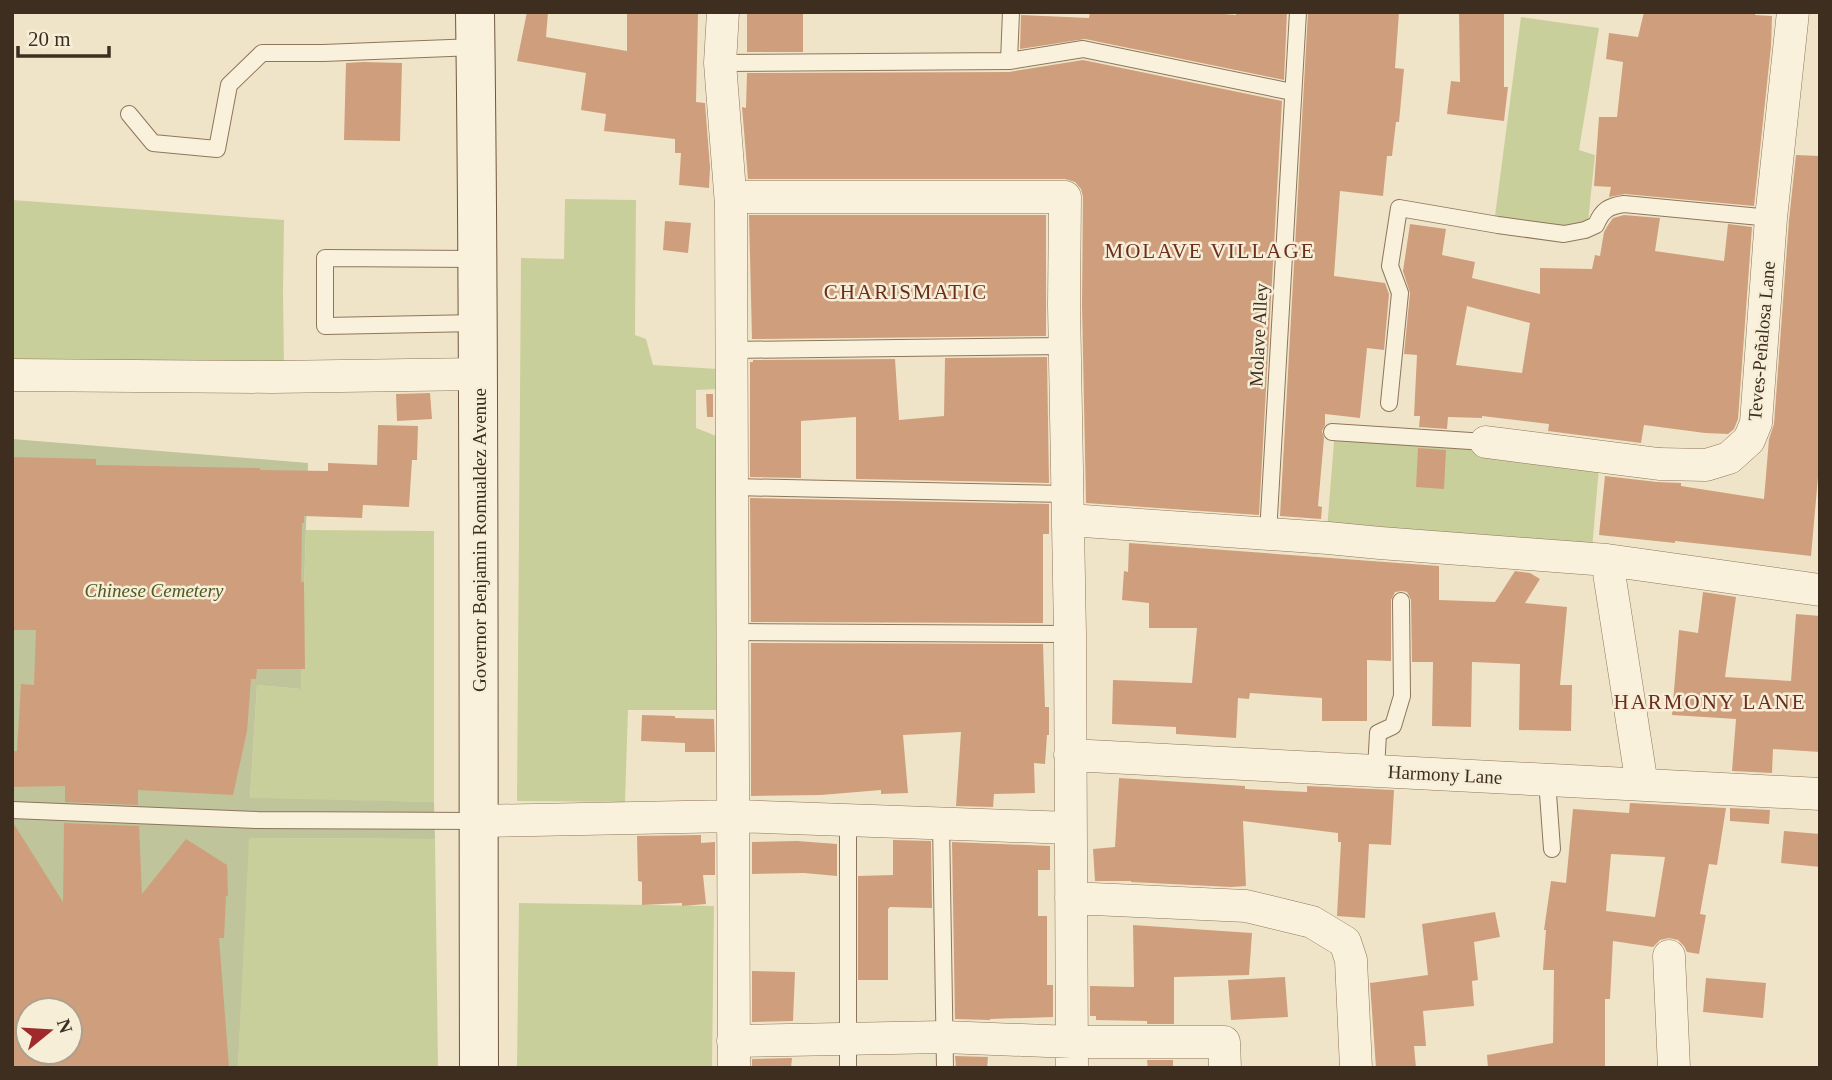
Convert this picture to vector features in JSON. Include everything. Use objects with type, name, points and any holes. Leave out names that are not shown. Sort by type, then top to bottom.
[{"type":"main road","name":"Governor Benjamin Romualdez Avenue","points":[[475,29],[479,374],[479,1068]]},
{"type":"street","points":[[723,12],[720,62],[731,197],[734,1054],[1072,1055],[1224,1041],[1225,1068]]},
{"type":"street","name":"Teves-Peñalosa Lane","points":[[1486,442],[1659,464],[1706,465],[1729,458],[1749,440],[1756,423],[1771,218],[1793,12]]},
{"type":"street","points":[[731,197],[1065,197],[1072,1055]]},
{"type":"street","points":[[12,375],[272,377],[479,374]]},
{"type":"street","points":[[1068,507],[1268,534],[1607,559],[1820,590]]},
{"type":"street","points":[[1607,559],[1642,785]]},
{"type":"street","name":"Harmony Lane","points":[[1070,755],[1820,794]]},
{"type":"street","points":[[478,821],[734,816],[1070,828]]},
{"type":"street","points":[[1071,898],[1247,906],[1312,922],[1345,942],[1351,960],[1356,1068]]},
{"type":"street","points":[[1669,956],[1674,1068]]},
{"type":"lane","points":[[1009,61],[1011,12]]},
{"type":"lane","name":"Molave Alley","points":[[1268,534],[1298,12]]},
{"type":"lane","points":[[129,114],[153,143],[217,149],[229,85],[262,53],[323,53],[475,29]]},
{"type":"lane","points":[[720,62],[1009,61],[1083,49],[1293,92]]},
{"type":"lane","points":[[1389,403],[1400,293],[1390,266],[1399,208],[1564,234],[1596,225],[1601,213],[1611,206],[1624,204],[1771,218]]},
{"type":"lane","points":[[476,258],[325,258],[325,326],[477,323]]},
{"type":"lane","points":[[732,350],[1066,346]]},
{"type":"lane","points":[[1332,432],[1486,442]]},
{"type":"lane","points":[[733,487],[1068,507]]},
{"type":"lane","points":[[1376,770],[1378,733],[1393,726],[1402,696],[1401,601]]},
{"type":"lane","points":[[733,632],[1070,634]]},
{"type":"lane","points":[[1547,780],[1552,849]]},
{"type":"lane","points":[[12,810],[257,820],[478,821]]},
{"type":"lane","points":[[848,820],[848,1053]]},
{"type":"lane","points":[[941,822],[944,1053]]},
{"type":"green space","points":[[1521,17],[1599,28],[1579,150],[1595,155],[1588,222],[1563,228],[1495,216]]},
{"type":"green space","points":[[565,199],[636,200],[635,335],[646,339],[653,365],[718,369],[718,389],[696,390],[696,428],[719,437],[717,710],[628,710],[625,802],[517,801],[521,258],[564,259]]},
{"type":"green space","points":[[12,200],[284,220],[284,367],[12,359]]},
{"type":"green space","points":[[1335,429],[1599,467],[1592,550],[1327,530]]},
{"type":"green space","name":"Chinese Cemetery","points":[[12,439],[308,463],[301,689],[257,685],[250,798],[434,802],[435,839],[249,838],[238,1068],[12,1068]]},
{"type":"green space","points":[[306,530],[434,531],[434,802],[250,799],[257,685],[301,689]]},
{"type":"green space","points":[[248,838],[435,839],[438,1068],[238,1068]]},
{"type":"green space","points":[[519,903],[714,906],[712,1068],[517,1068]]},
{"type":"building","points":[[527,12],[548,12],[546,37],[627,51],[627,12],[698,14],[696,102],[705,103],[709,188],[679,185],[681,153],[675,153],[675,139],[604,131],[606,114],[581,110],[586,73],[517,61]]},
{"type":"building","points":[[747,12],[803,12],[803,52],[747,52]]},
{"type":"building","points":[[1090,12],[1200,12],[1236,15],[1236,12],[1287,12],[1284,80],[1085,39],[1020,49],[1021,15],[1089,18]]},
{"type":"building","points":[[1308,12],[1399,12],[1395,68],[1404,69],[1399,122],[1396,122],[1392,156],[1387,156],[1383,196],[1340,191],[1334,276],[1385,283],[1389,294],[1384,350],[1367,348],[1360,418],[1325,414],[1318,506],[1322,507],[1321,519],[1280,516]]},
{"type":"building","points":[[1459,12],[1504,12],[1504,87],[1508,87],[1504,121],[1447,114],[1451,81],[1460,82]]},
{"type":"building","points":[[1644,12],[1756,12],[1755,15],[1772,16],[1754,206],[1625,194],[1609,197],[1611,187],[1594,186],[1599,117],[1617,117],[1623,62],[1606,59],[1609,33],[1638,37]]},
{"type":"building","points":[[1083,60],[1282,101],[1259,515],[1086,503],[1083,197],[1075,182],[1065,179],[748,179],[742,107],[746,108],[747,73],[1009,72]]},
{"type":"building","points":[[346,63],[402,63],[400,141],[344,140]]},
{"type":"building","points":[[1796,155],[1820,156],[1820,455],[1811,556],[1599,535],[1605,476],[1681,483],[1681,486],[1764,499],[1769,439],[1774,424]]},
{"type":"building","points":[[749,215],[1046,215],[1046,336],[752,339]]},
{"type":"building","points":[[1624,215],[1660,218],[1655,251],[1724,261],[1728,224],[1752,227],[1738,419],[1734,429],[1728,434],[1705,433],[1644,425],[1641,443],[1548,431],[1549,424],[1482,416],[1448,417],[1447,429],[1419,427],[1420,416],[1414,416],[1417,355],[1404,354],[1410,293],[1403,271],[1410,224],[1446,229],[1442,255],[1475,262],[1472,278],[1540,294],[1540,268],[1592,269],[1595,255],[1600,256],[1604,232],[1613,218]],"holes":[[[1467,306],[1530,323],[1522,373],[1456,365]]]},
{"type":"building","points":[[665,221],[691,223],[688,253],[663,250]]},
{"type":"building","points":[[1047,357],[1049,483],[856,479],[856,417],[801,421],[801,478],[750,477],[750,362],[753,360],[895,359],[899,420],[944,416],[945,358]]},
{"type":"building","points":[[430,393],[432,419],[397,421],[396,394]]},
{"type":"building","points":[[706,394],[713,394],[713,417],[707,417]]},
{"type":"building","points":[[378,425],[418,426],[417,460],[412,460],[409,507],[363,505],[362,518],[304,516],[301,582],[304,582],[305,669],[257,669],[256,679],[251,679],[247,731],[233,795],[138,790],[138,805],[65,802],[65,786],[12,787],[12,751],[17,751],[21,684],[34,685],[36,630],[14,630],[12,457],[96,459],[96,465],[328,471],[328,463],[377,465]]},
{"type":"building","points":[[1418,448],[1446,450],[1444,489],[1416,487]]},
{"type":"building","points":[[750,498],[1049,504],[1049,534],[1043,534],[1043,623],[751,622]]},
{"type":"building","points":[[1129,543],[1439,566],[1439,600],[1495,602],[1515,571],[1530,573],[1540,579],[1525,603],[1567,607],[1560,685],[1572,685],[1571,731],[1519,730],[1520,664],[1472,662],[1471,727],[1432,726],[1433,662],[1412,662],[1411,600],[1407,592],[1402,591],[1395,592],[1391,600],[1391,661],[1367,660],[1367,721],[1322,721],[1322,698],[1250,693],[1249,699],[1238,698],[1236,738],[1176,734],[1176,727],[1112,724],[1113,680],[1192,683],[1197,628],[1149,628],[1149,603],[1122,600],[1124,571],[1128,572]]},
{"type":"building","points":[[1703,592],[1736,597],[1725,677],[1791,681],[1796,614],[1820,616],[1820,752],[1773,749],[1772,773],[1732,771],[1736,719],[1672,715],[1679,630],[1698,633]]},
{"type":"building","points":[[751,643],[1043,644],[1045,707],[1049,707],[1049,735],[1045,764],[1034,763],[1035,793],[994,794],[993,807],[956,806],[961,732],[903,735],[908,793],[881,794],[881,790],[821,795],[751,796]]},
{"type":"building","points":[[642,715],[714,719],[715,752],[685,752],[685,743],[641,741]]},
{"type":"building","points":[[1119,778],[1307,792],[1307,786],[1394,790],[1391,845],[1369,844],[1365,918],[1337,916],[1341,842],[1338,842],[1338,833],[1243,821],[1246,886],[1095,881],[1093,849],[1115,847]]},
{"type":"building","points":[[1630,803],[1726,808],[1717,865],[1709,864],[1700,914],[1706,915],[1699,954],[1687,952],[1678,940],[1669,938],[1660,940],[1653,947],[1613,941],[1610,999],[1605,999],[1605,1068],[1488,1068],[1487,1055],[1553,1043],[1554,970],[1543,970],[1544,930],[1551,881],[1566,883],[1573,809],[1629,813]],"holes":[[[1611,854],[1665,857],[1655,917],[1606,911]]]},
{"type":"building","points":[[1730,808],[1770,810],[1769,824],[1730,821]]},
{"type":"building","points":[[12,821],[63,902],[64,823],[139,826],[142,894],[186,839],[227,865],[228,896],[224,938],[219,938],[229,1068],[12,1068]]},
{"type":"building","points":[[1784,831],[1820,834],[1820,867],[1781,863]]},
{"type":"building","points":[[701,835],[701,843],[715,842],[715,875],[703,875],[706,904],[642,905],[642,882],[638,881],[637,836]]},
{"type":"building","points":[[893,840],[931,841],[932,908],[890,907],[888,980],[858,980],[858,876],[893,875]]},
{"type":"building","points":[[752,842],[837,844],[837,876],[804,873],[752,874]]},
{"type":"building","points":[[952,842],[1050,846],[1050,870],[1038,870],[1038,916],[1047,916],[1047,985],[1053,985],[1053,1017],[955,1019]]},
{"type":"building","points":[[1495,912],[1500,937],[1474,942],[1478,980],[1472,981],[1474,1006],[1423,1011],[1426,1046],[1414,1046],[1416,1068],[1376,1068],[1370,983],[1428,975],[1422,924]]},
{"type":"building","points":[[1133,925],[1252,933],[1249,975],[1174,977],[1174,1024],[1096,1020],[1096,1016],[1090,1016],[1090,986],[1134,987]]},
{"type":"building","points":[[752,971],[795,972],[793,1021],[752,1022]]},
{"type":"building","points":[[1285,977],[1288,1017],[1231,1020],[1228,980]]},
{"type":"building","points":[[1706,978],[1766,983],[1763,1018],[1703,1012]]},
{"type":"building","points":[[955,1056],[988,1057],[987,1068],[956,1068]]},
{"type":"building","points":[[792,1058],[791,1068],[752,1068],[752,1059]]},
{"type":"building","points":[[1147,1060],[1173,1060],[1173,1068],[1148,1068]]},
{"type":"district","name":"MOLAVE VILLAGE","points":[[1210,251]]},
{"type":"district","name":"CHARISMATIC","points":[[906,292]]},
{"type":"district","name":"HARMONY LANE","points":[[1710,702]]}]
